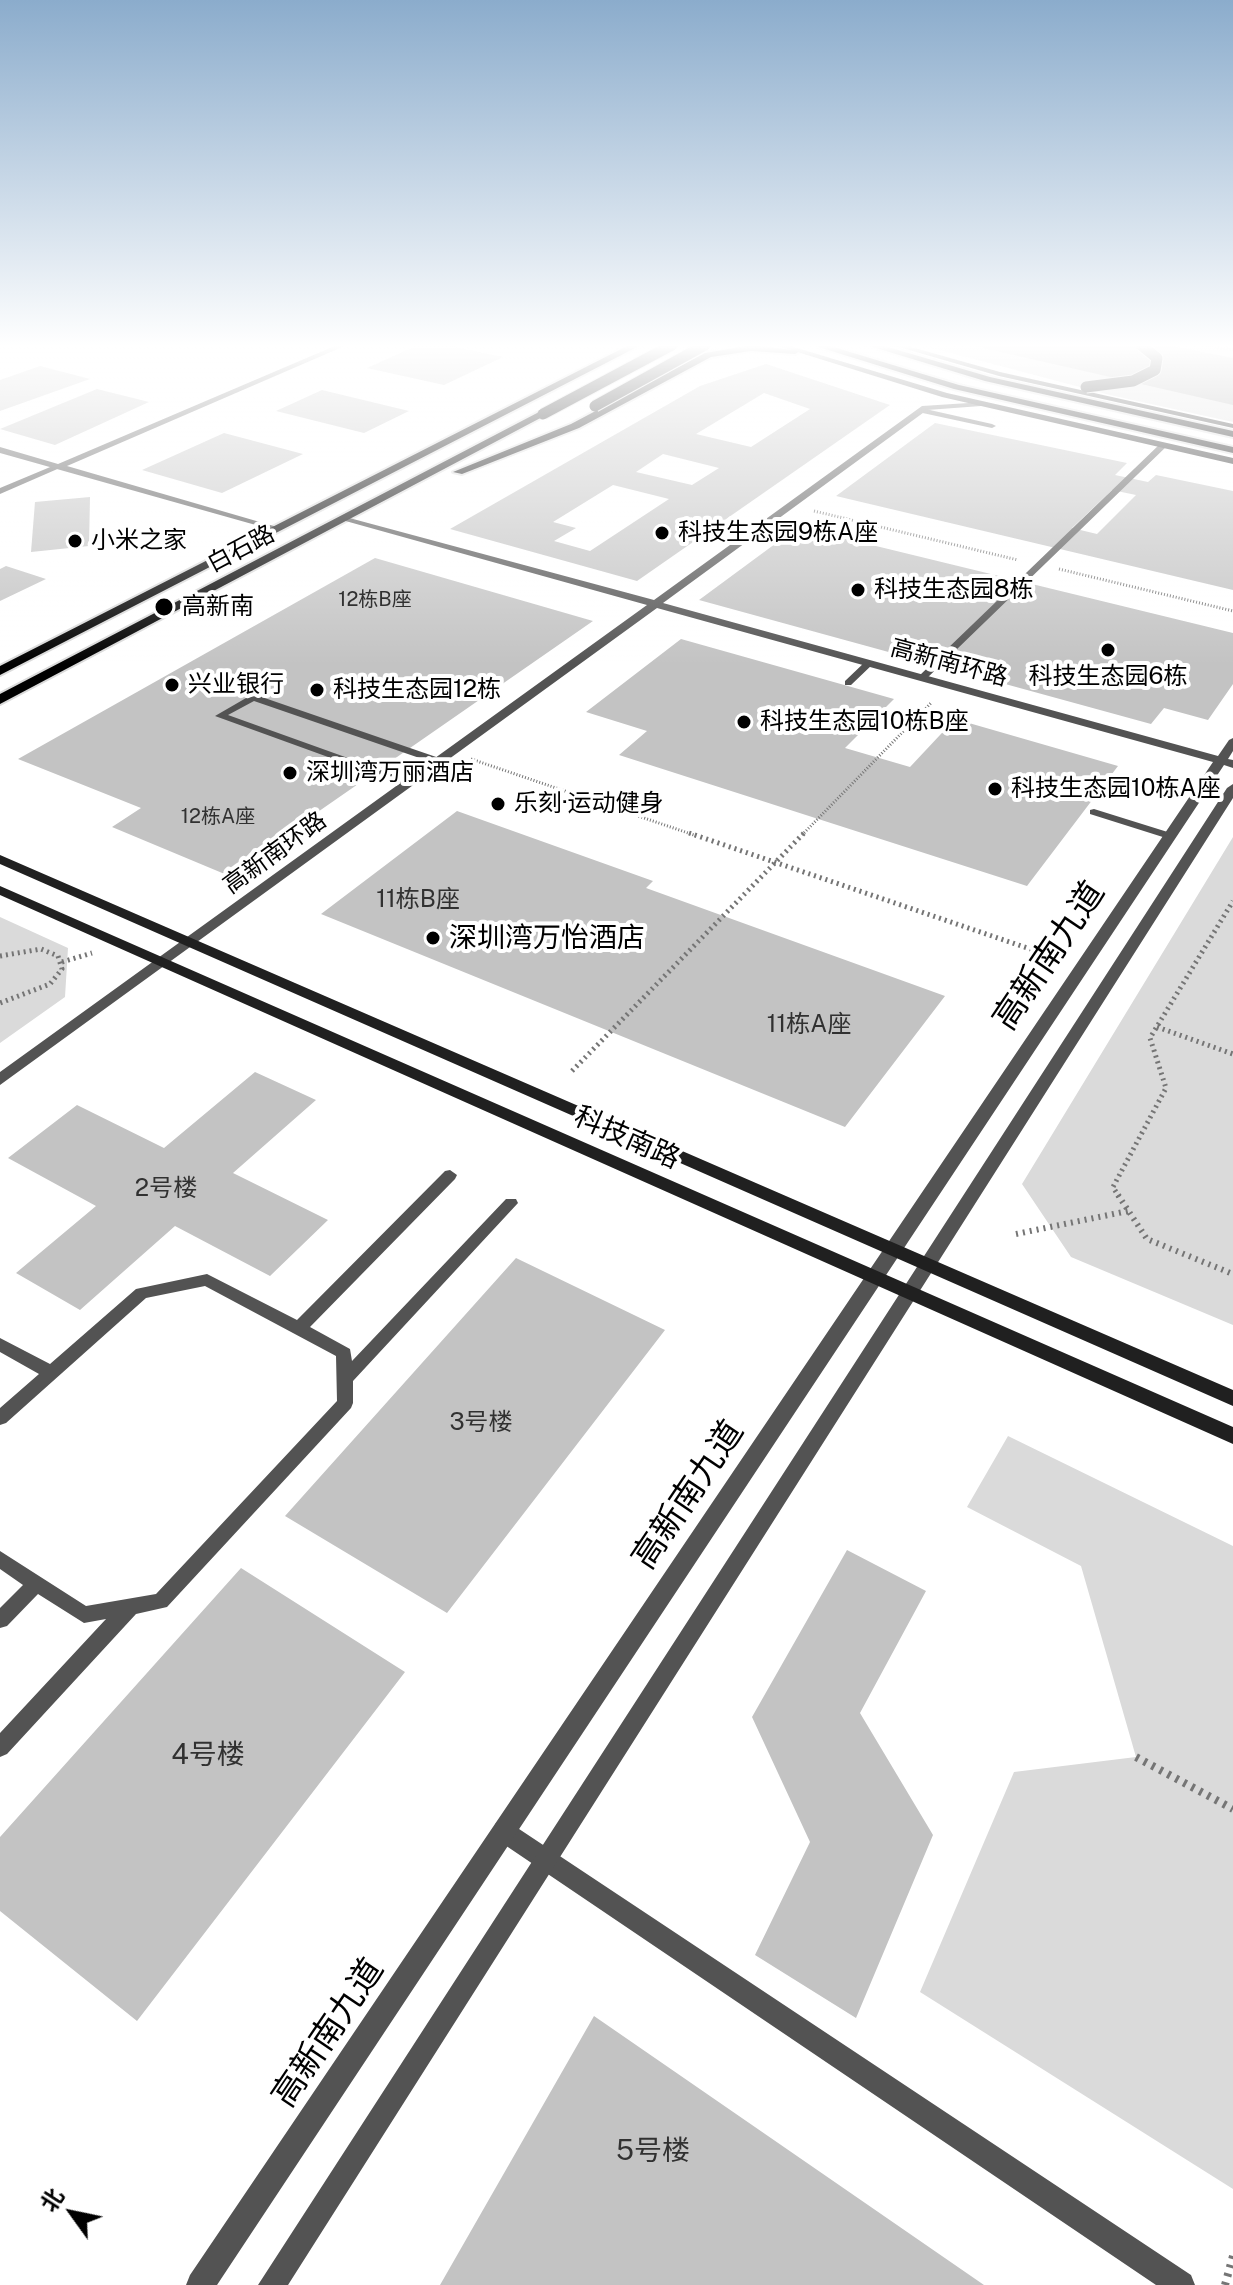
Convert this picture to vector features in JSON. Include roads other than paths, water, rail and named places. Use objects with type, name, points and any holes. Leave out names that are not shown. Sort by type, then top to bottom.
[{"type":"main road","points":[[414,458],[424,452]]},
{"type":"main road","name":"白石路","points":[[0,671],[427,452]]},
{"type":"main road","name":"白石路","points":[[0,700],[473,452]]},
{"type":"main road","points":[[377,503],[510,452]]},
{"type":"main road","points":[[1193,452],[1233,461]]},
{"type":"main road","name":"科技南路","points":[[0,859],[1233,1398]]},
{"type":"main road","name":"科技南路","points":[[0,890],[1233,1436]]},
{"type":"street","points":[[6,452],[274,529]]},
{"type":"street","points":[[0,491],[94,452]]},
{"type":"street","points":[[654,604],[864,452]]},
{"type":"street","name":"高新南环路","points":[[345,518],[1227,762]]},
{"type":"street","name":"高新南环路","points":[[0,1080],[654,604]]},
{"type":"street","name":"高新南九道","points":[[200,2285],[1170,836],[1227,762],[1233,742]]},
{"type":"street","name":"高新南九道","points":[[272,2285],[1233,788]]},
{"type":"street","points":[[504,1831],[1181,2285]]},
{"type":"lane","points":[[922,678],[1157,452]]},
{"type":"lane","points":[[848,683],[869,663]]},
{"type":"lane","points":[[408,783],[220,716],[253,697],[438,761]]},
{"type":"lane","points":[[1094,812],[1170,836]]},
{"type":"lane","points":[[298,1329],[450,1175]]},
{"type":"lane","points":[[344,1380],[511,1203]]},
{"type":"lane","points":[[0,1418],[141,1293],[207,1280],[344,1353],[345,1403],[161,1601],[84,1615],[0,1559]]},
{"type":"lane","points":[[0,1344],[50,1372]]},
{"type":"lane","points":[[0,1620],[36,1584]]},
{"type":"lane","points":[[0,1747],[130,1607]]},
{"type":"place","name":"科技生态园9栋A座","points":[[662,533]]},
{"type":"place","name":"小米之家","points":[[75,541]]},
{"type":"place","name":"科技生态园8栋","points":[[858,590]]},
{"type":"place","name":"高新南","points":[[164,607]]},
{"type":"place","name":"科技生态园6栋","points":[[1108,650]]},
{"type":"place","name":"兴业银行","points":[[172,685]]},
{"type":"place","name":"科技生态园12栋","points":[[317,690]]},
{"type":"place","name":"科技生态园10栋B座","points":[[744,722]]},
{"type":"place","name":"深圳湾万丽酒店","points":[[290,773]]},
{"type":"place","name":"科技生态园10栋A座","points":[[995,789]]},
{"type":"place","name":"乐刻·运动健身","points":[[498,804]]},
{"type":"place","name":"深圳湾万怡酒店","points":[[433,938]]}]
